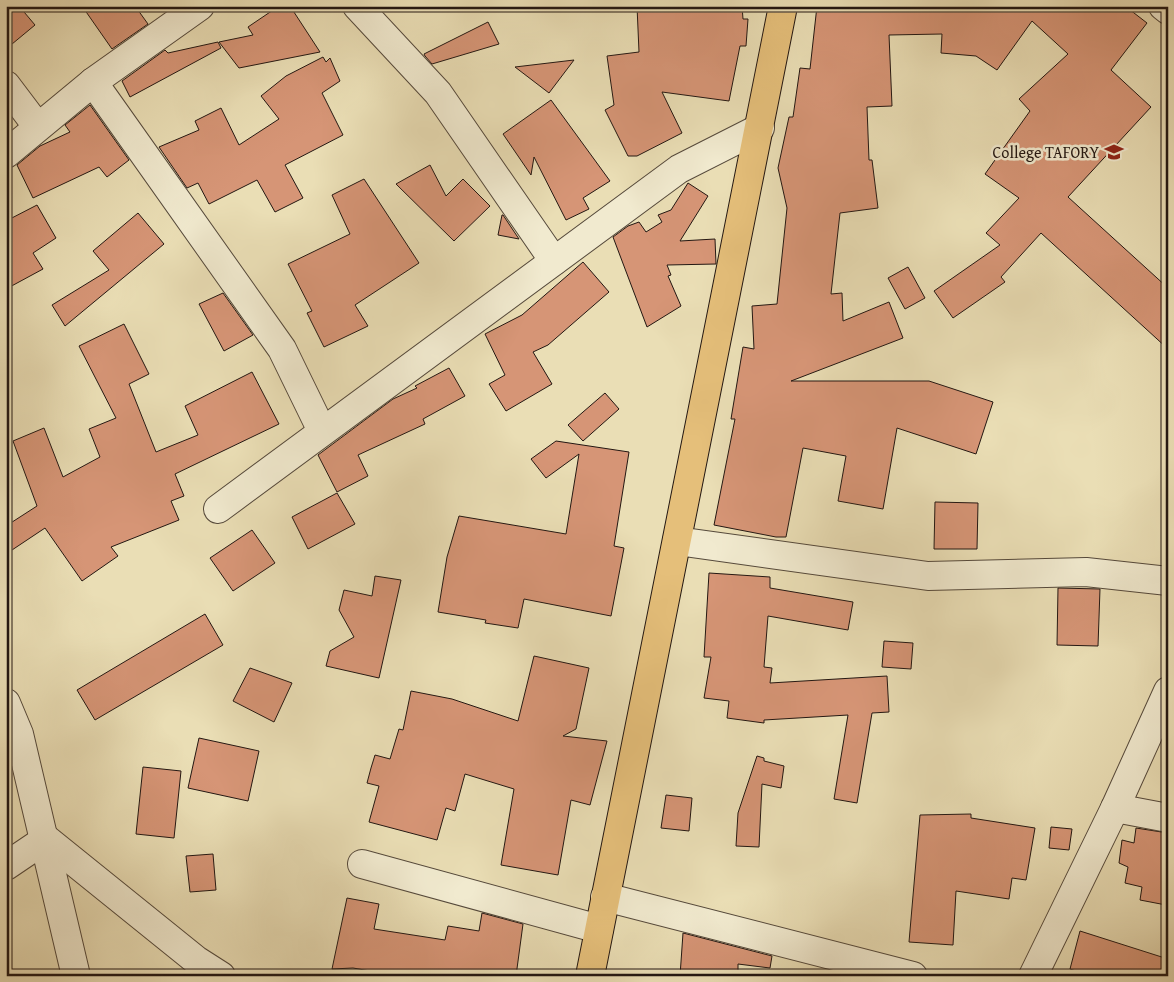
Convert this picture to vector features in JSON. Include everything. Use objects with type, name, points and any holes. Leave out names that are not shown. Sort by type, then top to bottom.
[{"type":"main road","points":[[590,976],[783,6]]},
{"type":"street","points":[[6,154],[37,126],[93,82],[200,6]]},
{"type":"street","points":[[357,6],[438,94],[554,261]]},
{"type":"street","points":[[1163,6],[1168,10]]},
{"type":"street","points":[[93,82],[278,342],[322,431]]},
{"type":"street","points":[[6,86],[37,126]]},
{"type":"street","points":[[218,508],[679,169],[760,128]]},
{"type":"street","points":[[677,541],[928,576],[1086,572],[1168,581]]},
{"type":"street","points":[[1032,976],[1115,808],[1168,691]]},
{"type":"street","points":[[6,703],[19,734],[46,839],[76,976]]},
{"type":"street","points":[[1115,808],[1168,818]]},
{"type":"street","points":[[6,866],[46,839]]},
{"type":"street","points":[[46,839],[196,960],[221,976]]},
{"type":"street","points":[[362,864],[599,929]]},
{"type":"street","points":[[605,897],[913,976]]},
{"type":"building","points":[[6,6],[19,6],[35,25],[6,49]]},
{"type":"building","points":[[82,6],[135,6],[148,24],[112,49]]},
{"type":"building","points":[[279,6],[290,6],[320,52],[239,68],[219,42],[253,35],[248,27]]},
{"type":"building","points":[[637,6],[742,6],[743,19],[748,19],[746,46],[740,46],[729,101],[662,92],[682,133],[637,156],[628,156],[605,110],[614,105],[607,56],[639,52]]},
{"type":"building","points":[[817,6],[1125,6],[1147,23],[1111,70],[1151,107],[1068,197],[1168,288],[1168,349],[1041,233],[1001,277],[1005,282],[953,318],[934,291],[1000,245],[986,233],[1019,198],[985,174],[1030,111],[1019,99],[1068,54],[1032,21],[997,70],[976,56],[941,53],[942,34],[889,35],[892,106],[867,107],[869,160],[872,160],[878,208],[840,213],[831,294],[842,293],[843,321],[889,302],[903,338],[791,381],[929,381],[993,402],[976,454],[897,428],[883,509],[838,501],[846,456],[803,448],[786,537],[776,537],[714,525],[735,419],[731,419],[743,347],[754,349],[752,306],[777,304],[787,208],[778,168],[789,117],[793,117],[800,68],[810,69]]},
{"type":"building","points":[[488,22],[499,44],[432,64],[425,56],[424,54]]},
{"type":"building","points":[[218,42],[221,48],[130,97],[122,81],[165,50],[168,53]]},
{"type":"building","points":[[323,57],[326,62],[330,58],[340,81],[322,93],[343,135],[285,165],[303,198],[275,212],[257,180],[209,204],[198,183],[187,188],[159,147],[199,130],[195,121],[221,108],[239,145],[279,119],[261,96],[286,76]]},
{"type":"building","points":[[574,60],[549,93],[515,67]]},
{"type":"building","points":[[551,100],[610,181],[583,198],[589,209],[566,220],[534,157],[531,175],[503,134]]},
{"type":"building","points":[[90,105],[129,160],[107,177],[99,167],[33,198],[17,165],[40,146],[70,132],[65,125]]},
{"type":"building","points":[[430,165],[446,196],[463,179],[490,206],[454,241],[396,184]]},
{"type":"building","points":[[364,179],[419,263],[355,305],[368,326],[324,347],[307,313],[312,311],[288,264],[350,234],[332,195]]},
{"type":"building","points":[[688,183],[708,196],[680,241],[715,239],[716,264],[667,265],[671,275],[668,276],[681,306],[647,327],[613,237],[628,226],[639,222],[646,232],[662,222],[658,215],[671,210]]},
{"type":"building","points":[[37,205],[56,238],[33,253],[43,269],[6,289],[6,221]]},
{"type":"building","points":[[138,213],[164,244],[65,326],[52,305],[109,270],[93,251]]},
{"type":"building","points":[[503,215],[519,239],[498,235]]},
{"type":"building","points":[[583,262],[609,292],[548,345],[533,352],[552,384],[506,411],[489,384],[505,375],[485,334],[522,315]]},
{"type":"building","points":[[908,267],[925,298],[905,309],[888,278]]},
{"type":"building","points":[[223,293],[253,335],[224,351],[199,304]]},
{"type":"building","points":[[124,324],[149,374],[129,384],[156,452],[198,435],[185,406],[252,372],[279,424],[175,474],[184,496],[171,501],[179,520],[111,547],[118,556],[82,581],[45,528],[6,554],[6,526],[37,506],[13,441],[44,428],[63,477],[100,457],[89,429],[116,418],[79,346]]},
{"type":"building","points":[[449,368],[465,396],[423,419],[425,424],[358,455],[368,476],[337,492],[318,455],[393,399],[417,388],[415,386]]},
{"type":"building","points":[[605,393],[619,409],[583,441],[568,425]]},
{"type":"building","points":[[556,441],[629,452],[614,546],[624,548],[611,616],[524,599],[518,628],[485,623],[486,620],[438,612],[447,557],[459,516],[566,534],[579,454],[546,478],[531,459]]},
{"type":"building","points":[[337,493],[355,524],[308,549],[292,517]]},
{"type":"building","points":[[935,502],[978,503],[977,549],[934,549]]},
{"type":"building","points":[[252,530],[275,563],[233,591],[210,558]]},
{"type":"building","points":[[709,573],[770,577],[770,588],[853,602],[848,630],[768,616],[764,667],[772,668],[770,683],[887,676],[889,712],[872,713],[857,803],[834,799],[848,715],[764,720],[764,723],[727,718],[729,701],[704,698],[711,657],[704,657]]},
{"type":"building","points":[[375,576],[401,580],[379,678],[326,666],[330,651],[354,637],[339,610],[344,590],[372,596]]},
{"type":"building","points":[[1058,588],[1100,589],[1098,646],[1057,645]]},
{"type":"building","points":[[205,614],[223,645],[95,720],[77,690]]},
{"type":"building","points":[[884,641],[913,643],[911,669],[882,667]]},
{"type":"building","points":[[534,656],[589,668],[576,729],[563,736],[607,741],[590,805],[571,800],[558,875],[501,865],[514,789],[465,774],[455,811],[446,808],[437,840],[369,822],[379,786],[367,783],[375,755],[390,759],[399,729],[403,730],[411,691],[452,699],[518,721]]},
{"type":"building","points":[[250,668],[292,683],[274,722],[233,701]]},
{"type":"building","points":[[199,738],[259,751],[248,801],[188,788]]},
{"type":"building","points":[[757,756],[764,758],[764,761],[784,766],[781,788],[762,784],[759,847],[736,846],[738,813]]},
{"type":"building","points":[[143,767],[181,771],[174,838],[136,834]]},
{"type":"building","points":[[666,795],[692,798],[689,831],[661,828]]},
{"type":"building","points":[[971,814],[971,818],[1035,828],[1026,880],[1012,878],[1009,899],[956,891],[953,945],[909,942],[920,815]]},
{"type":"building","points":[[1051,827],[1072,829],[1069,850],[1049,848]]},
{"type":"building","points":[[1136,828],[1168,833],[1166,905],[1140,900],[1142,887],[1125,883],[1128,867],[1119,863],[1122,840],[1134,843]]},
{"type":"building","points":[[213,854],[216,890],[190,892],[186,856]]},
{"type":"building","points":[[347,898],[379,904],[374,929],[445,940],[448,926],[479,931],[482,913],[523,924],[516,976],[467,971],[466,976],[399,976],[353,968],[332,969]]},
{"type":"building","points":[[1080,931],[1168,959],[1168,976],[1091,976],[1070,969]]},
{"type":"building","points":[[683,933],[772,956],[770,968],[738,964],[738,976],[680,976]]},
{"type":"place","name":"College TAFORY","points":[[1114,152]]}]
